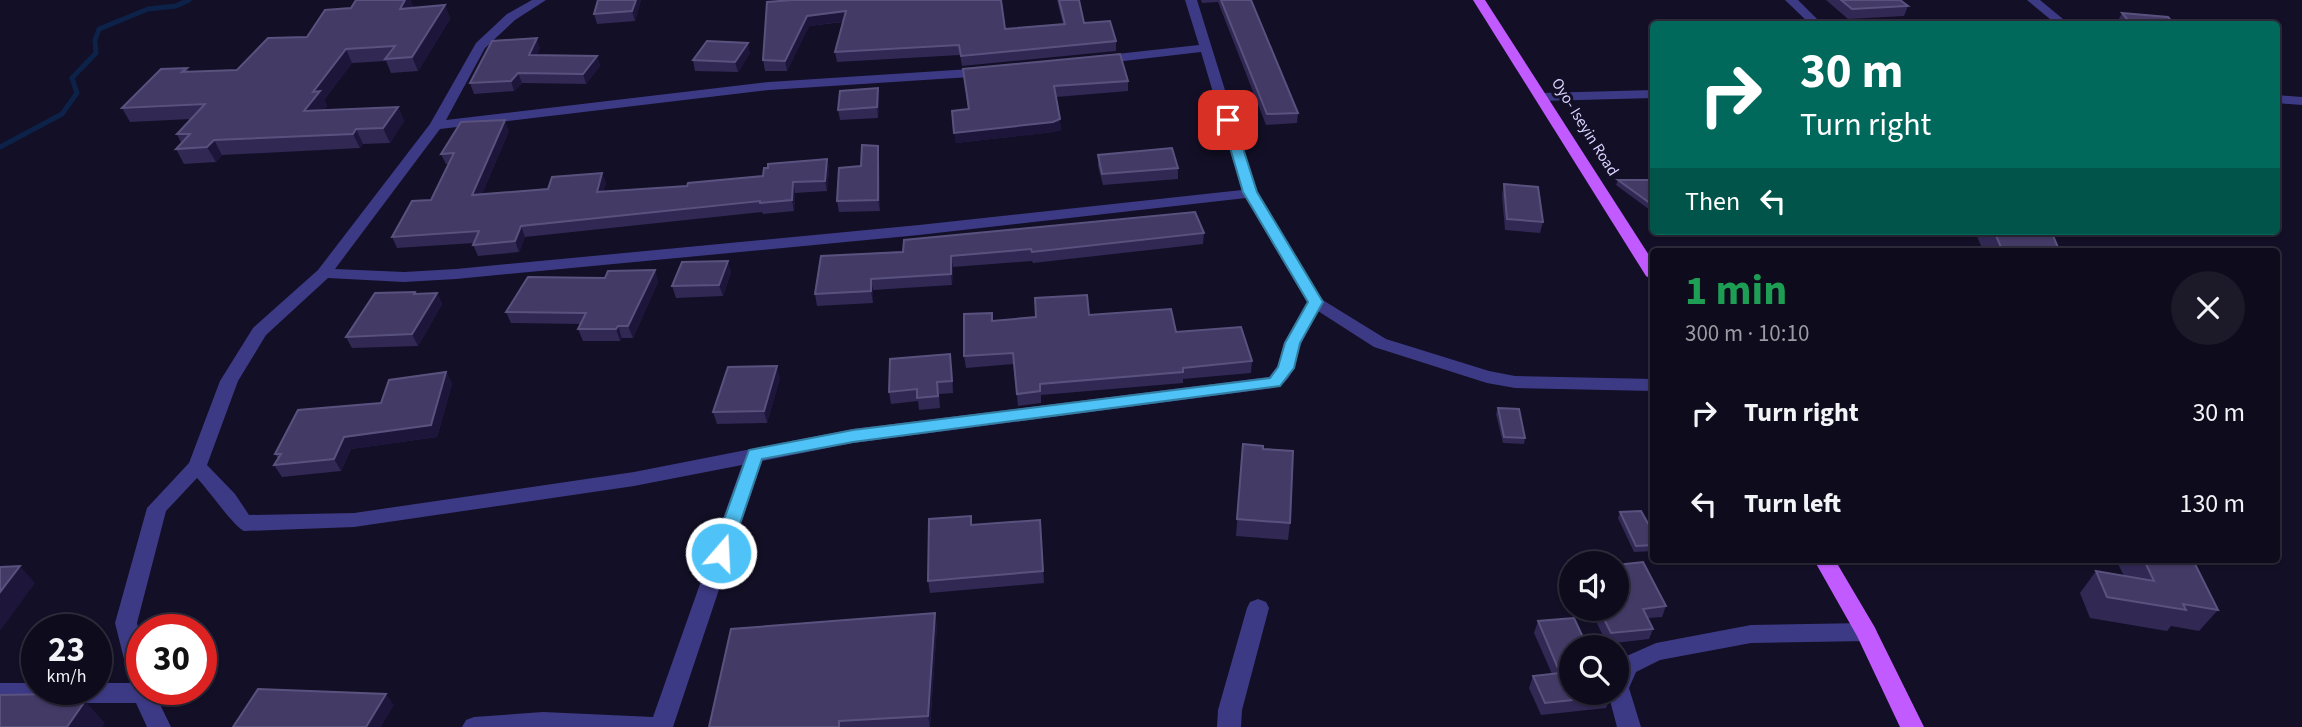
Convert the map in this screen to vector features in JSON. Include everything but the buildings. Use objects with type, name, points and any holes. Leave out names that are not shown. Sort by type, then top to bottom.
[{"type":"main road","name":"Oyo- Iseyin Road","points":[[1479,0],[1650,270]]},
{"type":"main road","points":[[1826,563],[1866,632],[1912,727]]},
{"type":"street","points":[[128,614],[157,509],[197,466],[229,381],[259,332],[324,273],[436,125],[480,46],[511,17],[540,0]]},
{"type":"street","points":[[1191,0],[1250,192],[1315,302],[1380,343],[1487,377],[1514,382],[1650,385]]},
{"type":"street","points":[[1791,0],[1813,21]]},
{"type":"street","points":[[2033,0],[2059,21]]},
{"type":"street","points":[[1083,62],[1206,48]]},
{"type":"street","points":[[436,125],[769,86],[1001,71]]},
{"type":"street","points":[[1541,97],[1650,94]]},
{"type":"street","points":[[2280,99],[2302,101]]},
{"type":"street","points":[[324,273],[404,277],[456,274],[905,231],[1250,192]]},
{"type":"street","points":[[197,466],[228,499],[244,523],[354,520],[634,479],[853,436],[1275,382],[1286,368],[1293,343],[1315,302]]},
{"type":"street","points":[[474,727],[543,722],[661,727],[755,454]]},
{"type":"street","points":[[1229,727],[1230,710],[1258,608]]},
{"type":"street","points":[[1629,727],[1618,688],[1629,666],[1656,652],[1751,634],[1866,632]]},
{"type":"street","points":[[0,693],[126,690]]},
{"type":"street","points":[[149,705],[159,727]]},
{"type":"waterway","points":[[0,147],[62,114],[77,93],[72,78],[96,53],[95,40],[99,29],[148,9],[176,6],[189,0]]},
{"type":"route","points":[[721,553],[755,454],[853,436],[1275,382],[1286,368],[1293,343],[1315,302],[1250,192],[1228,120]]}]
